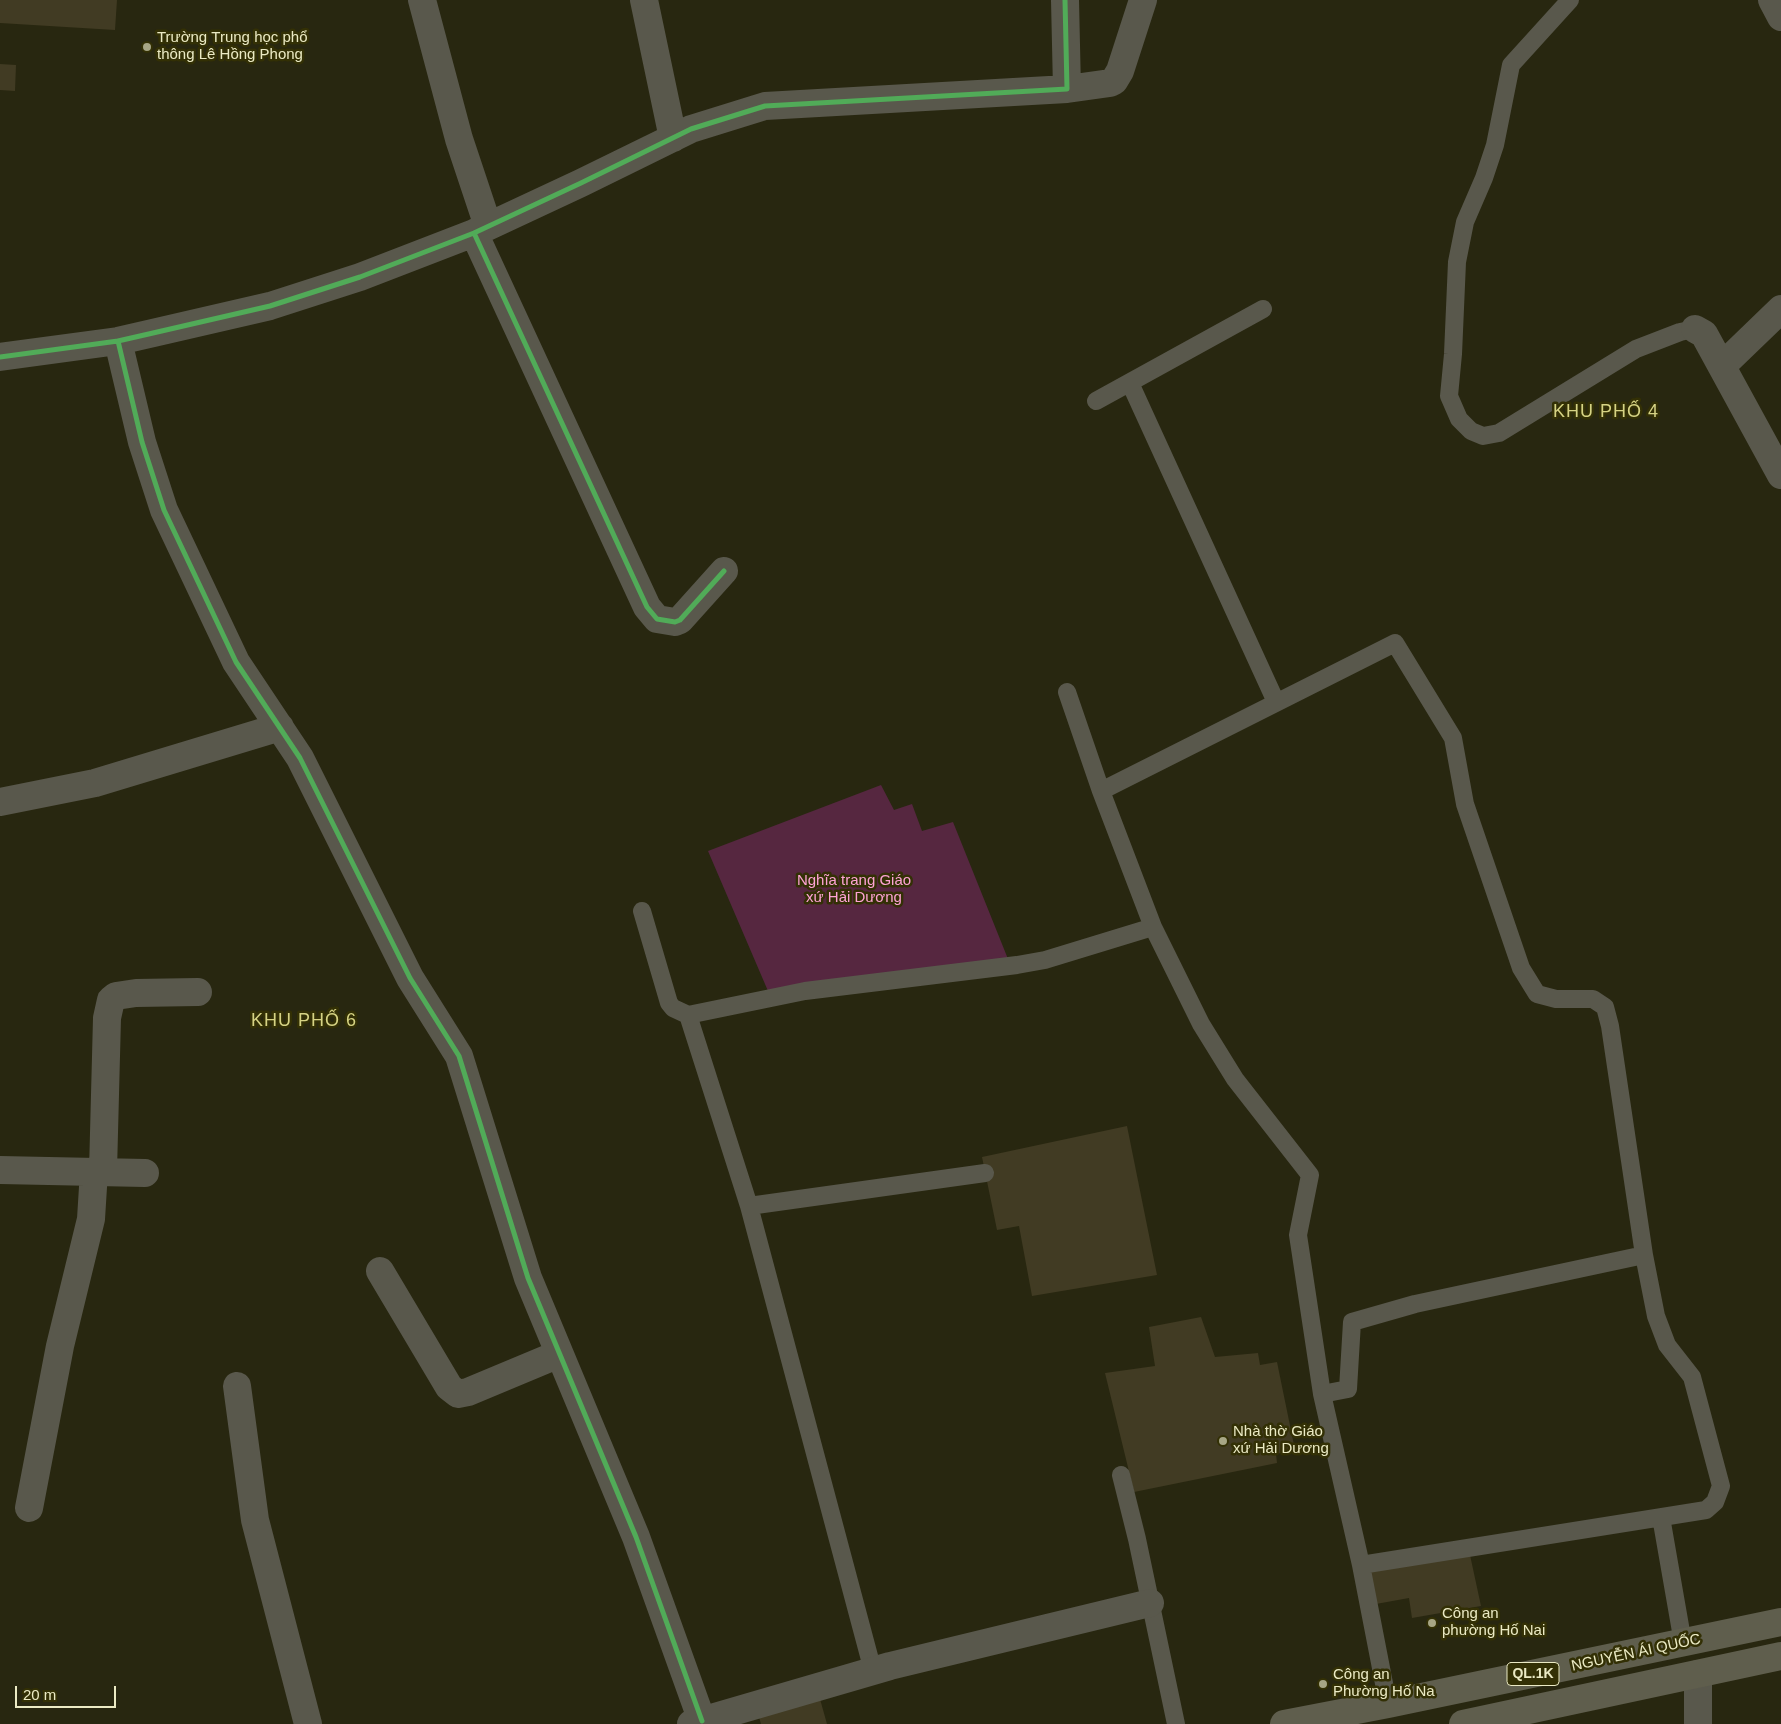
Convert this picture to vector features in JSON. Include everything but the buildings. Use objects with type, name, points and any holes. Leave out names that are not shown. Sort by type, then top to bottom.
[{"type":"main road","name":"NGUYỄN ÁI QUỐC","points":[[1284,1724],[1781,1622]]},
{"type":"main road","name":"QL.1K","points":[[1463,1724],[1781,1656]]},
{"type":"street","points":[[422,0],[481,229],[647,607],[657,619],[675,622],[680,620],[724,571]]},
{"type":"street","points":[[644,0],[673,138]]},
{"type":"street","points":[[1066,0],[1067,89]]},
{"type":"street","points":[[0,357],[118,340],[270,306],[360,277],[481,229],[691,129],[765,106],[1067,89],[1110,83],[1114,81],[1120,71],[1143,0]]},
{"type":"street","points":[[1772,0],[1781,18]]},
{"type":"street","points":[[1722,366],[1781,309]]},
{"type":"street","points":[[1695,329],[1704,334],[1781,475]]},
{"type":"street","points":[[118,340],[142,442],[164,510],[236,662],[300,758],[410,978],[458,1056],[528,1278],[636,1537],[696,1722],[873,1671],[1150,1604]]},
{"type":"street","points":[[0,802],[95,783],[280,727]]},
{"type":"street","points":[[29,1508],[60,1346],[91,1219],[99,1171],[107,1018],[111,1000],[116,996],[136,993],[198,992]]},
{"type":"street","points":[[0,1170],[145,1173]]},
{"type":"street","points":[[380,1271],[449,1387],[458,1394],[468,1392],[559,1354]]},
{"type":"street","points":[[237,1386],[255,1520],[308,1724]]},
{"type":"street","points":[[1698,1674],[1698,1724]]},
{"type":"lane","points":[[1570,0],[1511,65],[1495,145],[1484,178],[1465,222],[1457,262],[1449,396],[1459,419],[1471,431],[1483,436],[1499,433],[1636,349],[1680,332],[1695,329]]},
{"type":"lane","points":[[1096,401],[1263,309]]},
{"type":"lane","points":[[1130,383],[1276,702]]},
{"type":"lane","points":[[1101,791],[1395,643],[1453,738],[1465,804],[1521,968],[1537,994],[1556,999],[1593,999],[1605,1007],[1610,1026],[1644,1255],[1656,1316],[1667,1345],[1692,1377],[1721,1486],[1716,1502],[1706,1510],[1361,1565]]},
{"type":"lane","points":[[1067,692],[1101,791],[1153,927],[1201,1024],[1235,1079],[1310,1175],[1298,1235],[1322,1394],[1361,1565],[1388,1704]]},
{"type":"lane","points":[[642,912],[669,1003],[673,1008],[688,1015],[806,991],[1045,960],[1153,927]]},
{"type":"lane","points":[[688,1015],[749,1206],[873,1671]]},
{"type":"lane","points":[[749,1206],[986,1173]]},
{"type":"lane","points":[[1322,1394],[1348,1389],[1352,1322],[1415,1304],[1644,1255]]},
{"type":"lane","points":[[1121,1474],[1137,1538],[1176,1724]]},
{"type":"lane","points":[[1661,1516],[1683,1643]]},
{"type":"green space","name":"Nghĩa trang Giáo xứ Hải Dương","points":[[881,785],[894,810],[912,804],[922,831],[953,822],[1008,959],[768,991],[708,851]]},
{"type":"cycle path","points":[[0,357],[118,341],[270,306],[360,277],[474,233],[691,129],[765,106],[1067,89],[1065,0]]},
{"type":"cycle path","points":[[474,233],[647,607],[657,619],[675,622],[680,620],[724,571]]},
{"type":"cycle path","points":[[118,341],[142,442],[164,510],[236,662],[300,758],[410,978],[459,1056],[528,1278],[636,1537],[702,1721]]},
{"type":"place","name":"Trường Trung học phổ thông Lê Hồng Phong","points":[[147,47]]},
{"type":"place","name":"Nhà thờ Giáo xứ Hải Dương","points":[[1223,1441]]},
{"type":"place","name":"Công an phường Hố Nai","points":[[1432,1623]]},
{"type":"place","name":"Công an Phường Hố Na","points":[[1323,1684]]},
{"type":"district","name":"KHU PHỐ 4","points":[[1606,412]]},
{"type":"district","name":"KHU PHỐ 6","points":[[304,1021]]}]
